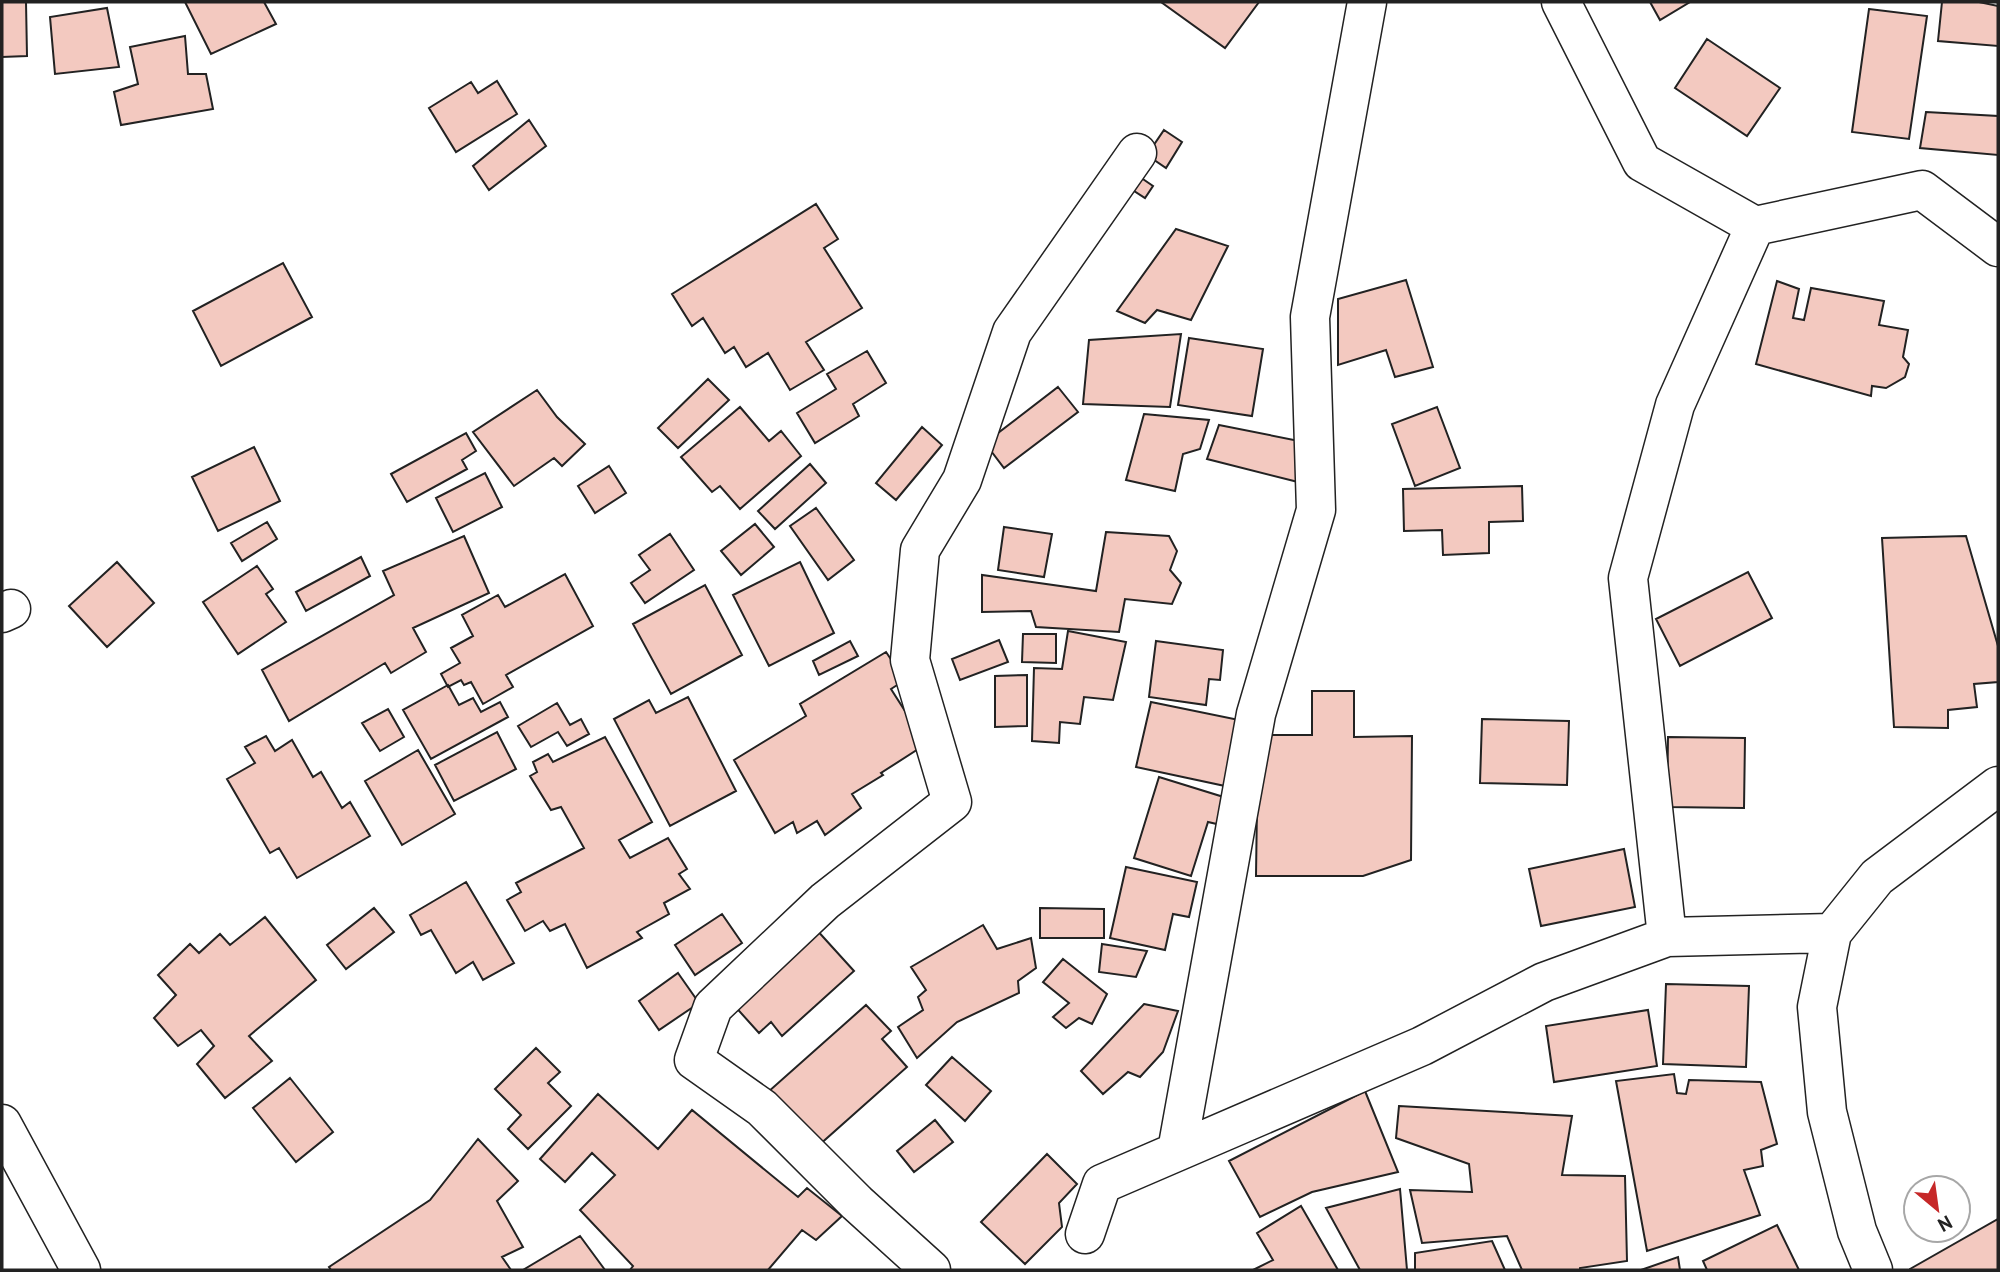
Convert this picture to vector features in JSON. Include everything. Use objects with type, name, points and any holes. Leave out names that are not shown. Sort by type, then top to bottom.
[{"type":"street","points":[[1177,1152],[1256,714],[1316,510],[1310,317],[1367,2]]},
{"type":"street","points":[[1562,2],[1642,162],[1755,226],[1922,190],[1998,247]]},
{"type":"street","points":[[930,1270],[856,1203],[762,1108],[694,1060],[713,1007],[825,901],[952,802],[910,660],[920,550],[962,480],[1012,332],[1137,153]]},
{"type":"street","points":[[1667,937],[1628,578],[1675,405],[1755,226]]},
{"type":"street","points":[[1873,1270],[1857,1231],[1827,1112],[1817,1007],[1832,933],[1877,877],[1998,786]]},
{"type":"street","points":[[1085,1234],[1102,1185],[1422,1046],[1544,982],[1667,937],[1832,933]]},
{"type":"street","points":[[2,1124],[81,1270]]},
{"type":"building","points":[[2,2],[26,2],[27,56],[2,57]]},
{"type":"building","points":[[185,2],[264,2],[276,24],[211,54]]},
{"type":"building","points":[[1161,2],[1259,2],[1225,48]]},
{"type":"building","points":[[1650,2],[1690,2],[1660,20]]},
{"type":"building","points":[[1942,2],[1979,2],[1998,6],[1998,46],[1938,41]]},
{"type":"building","points":[[107,8],[119,67],[55,74],[50,17]]},
{"type":"building","points":[[1869,9],[1927,16],[1909,139],[1852,132]]},
{"type":"building","points":[[185,36],[188,74],[206,74],[213,109],[121,125],[114,92],[138,84],[130,47]]},
{"type":"building","points":[[1707,39],[1780,88],[1747,136],[1675,88]]},
{"type":"building","points":[[497,81],[517,114],[456,152],[429,108],[471,82],[478,93]]},
{"type":"building","points":[[1926,112],[1998,116],[1998,155],[1920,148]]},
{"type":"building","points":[[529,120],[546,146],[489,190],[473,166]]},
{"type":"building","points":[[1164,130],[1182,142],[1166,168],[1147,155]]},
{"type":"building","points":[[1137,175],[1153,186],[1145,198],[1128,187]]},
{"type":"building","points":[[816,204],[838,239],[824,248],[862,308],[806,342],[824,370],[790,390],[768,353],[746,367],[734,347],[725,353],[703,318],[692,326],[672,294]]},
{"type":"building","points":[[1176,229],[1228,246],[1191,320],[1157,310],[1145,323],[1117,311]]},
{"type":"building","points":[[283,263],[312,317],[221,366],[193,311]]},
{"type":"building","points":[[1406,280],[1433,367],[1395,377],[1386,350],[1338,365],[1338,299]]},
{"type":"building","points":[[1777,281],[1799,289],[1793,318],[1804,320],[1811,288],[1884,301],[1879,325],[1908,330],[1903,357],[1909,364],[1905,377],[1886,388],[1872,386],[1871,396],[1756,364]]},
{"type":"building","points":[[1181,334],[1170,407],[1083,404],[1089,340]]},
{"type":"building","points":[[1189,338],[1263,349],[1252,416],[1178,405]]},
{"type":"building","points":[[867,351],[886,383],[853,404],[859,416],[815,443],[797,413],[836,389],[827,374]]},
{"type":"building","points":[[708,379],[729,400],[678,448],[658,428]]},
{"type":"building","points":[[1058,387],[1078,412],[1004,468],[985,443]]},
{"type":"building","points":[[537,390],[557,417],[585,444],[562,466],[554,458],[514,486],[473,432]]},
{"type":"building","points":[[740,407],[769,441],[781,431],[801,456],[740,509],[720,486],[712,492],[681,457]]},
{"type":"building","points":[[1437,407],[1460,468],[1415,486],[1392,424]]},
{"type":"building","points":[[1144,414],[1209,420],[1200,449],[1183,454],[1175,491],[1126,480]]},
{"type":"building","points":[[1219,425],[1309,443],[1298,482],[1207,459]]},
{"type":"building","points":[[922,427],[942,445],[896,500],[876,483]]},
{"type":"building","points":[[466,433],[476,451],[462,460],[467,469],[407,502],[391,474]]},
{"type":"building","points":[[254,447],[280,501],[218,531],[192,477]]},
{"type":"building","points":[[810,464],[826,483],[775,529],[758,511]]},
{"type":"building","points":[[609,466],[626,493],[595,513],[578,486]]},
{"type":"building","points":[[485,473],[502,507],[453,532],[436,498]]},
{"type":"building","points":[[1522,486],[1523,521],[1489,522],[1489,553],[1443,555],[1442,530],[1404,531],[1403,489]]},
{"type":"building","points":[[816,508],[854,560],[828,580],[790,526]]},
{"type":"building","points":[[267,522],[277,539],[242,561],[231,543]]},
{"type":"building","points":[[755,524],[774,547],[741,575],[721,551]]},
{"type":"building","points":[[1004,527],[1052,534],[1044,577],[998,570]]},
{"type":"building","points":[[1106,532],[1169,536],[1177,551],[1170,570],[1181,583],[1172,604],[1125,599],[1119,632],[1036,627],[1031,611],[982,612],[982,575],[1096,591]]},
{"type":"building","points":[[670,534],[694,570],[645,603],[631,583],[650,570],[639,555]]},
{"type":"building","points":[[464,536],[489,593],[413,628],[426,652],[391,673],[385,663],[289,721],[262,670],[394,595],[383,571]]},
{"type":"building","points":[[1966,536],[1998,646],[1998,682],[1974,684],[1977,707],[1948,710],[1948,728],[1894,727],[1882,538]]},
{"type":"building","points":[[361,557],[370,576],[306,611],[296,592]]},
{"type":"building","points":[[117,562],[154,603],[107,647],[69,606]]},
{"type":"building","points":[[800,562],[834,633],[769,666],[733,595]]},
{"type":"building","points":[[257,566],[273,589],[266,594],[286,622],[238,654],[203,602]]},
{"type":"building","points":[[1748,572],[1772,618],[1680,666],[1656,619]]},
{"type":"building","points":[[565,574],[593,626],[506,675],[513,687],[483,704],[471,682],[464,685],[461,680],[448,687],[441,674],[460,663],[451,648],[473,636],[462,615],[498,595],[505,607]]},
{"type":"building","points":[[705,585],[742,655],[671,694],[633,624]]},
{"type":"building","points":[[1068,631],[1126,642],[1113,700],[1084,697],[1080,724],[1060,722],[1059,743],[1032,741],[1034,668],[1062,669]]},
{"type":"building","points":[[1023,634],[1056,634],[1056,663],[1022,662]]},
{"type":"building","points":[[999,640],[1008,662],[960,680],[952,659]]},
{"type":"building","points":[[850,641],[858,656],[819,675],[813,661]]},
{"type":"building","points":[[1156,641],[1223,650],[1220,680],[1209,679],[1206,705],[1149,697]]},
{"type":"building","points":[[886,652],[905,680],[891,689],[926,744],[852,794],[861,808],[825,835],[817,821],[797,833],[793,822],[775,833],[734,760],[806,716],[800,704]]},
{"type":"building","points":[[1027,675],[1027,726],[995,727],[995,676]]},
{"type":"building","points":[[448,685],[459,705],[473,698],[481,712],[500,702],[508,717],[431,759],[403,710]]},
{"type":"building","points":[[1312,691],[1354,691],[1354,737],[1412,736],[1411,860],[1363,876],[1256,876],[1258,735],[1312,735]]},
{"type":"building","points":[[688,697],[736,791],[670,826],[614,719],[649,700],[656,713]]},
{"type":"building","points":[[1151,702],[1239,720],[1225,786],[1136,767]]},
{"type":"building","points":[[557,703],[570,725],[581,719],[589,734],[567,746],[558,732],[531,747],[518,726]]},
{"type":"building","points":[[388,709],[404,737],[380,751],[362,723]]},
{"type":"building","points":[[1482,719],[1569,721],[1567,785],[1480,783]]},
{"type":"building","points":[[497,732],[516,769],[454,801],[435,765]]},
{"type":"building","points":[[266,736],[275,751],[292,740],[313,777],[321,772],[342,808],[350,802],[370,836],[297,878],[279,848],[270,853],[227,779],[255,763],[245,747]]},
{"type":"building","points":[[605,737],[652,822],[619,840],[630,858],[668,838],[687,869],[679,874],[690,889],[664,903],[669,914],[637,932],[642,938],[587,968],[565,924],[550,931],[543,921],[525,931],[507,900],[521,892],[516,883],[584,848],[561,807],[551,810],[530,776],[537,772],[533,762],[548,754],[553,762]]},
{"type":"building","points":[[1668,737],[1745,738],[1744,808],[1667,807]]},
{"type":"building","points":[[418,750],[455,814],[402,845],[365,781]]},
{"type":"building","points":[[1159,777],[1230,799],[1221,825],[1208,822],[1191,876],[1134,858]]},
{"type":"building","points":[[1624,849],[1635,907],[1541,926],[1529,869]]},
{"type":"building","points":[[1126,867],[1197,882],[1189,917],[1173,914],[1165,950],[1110,938]]},
{"type":"building","points":[[466,882],[514,963],[483,980],[473,962],[456,973],[431,930],[421,935],[410,915]]},
{"type":"building","points":[[374,908],[394,932],[346,969],[327,945]]},
{"type":"building","points":[[1040,908],[1104,909],[1104,938],[1040,938]]},
{"type":"building","points":[[722,914],[742,943],[695,975],[675,945]]},
{"type":"building","points":[[265,917],[316,980],[249,1036],[272,1061],[225,1098],[197,1064],[214,1046],[201,1030],[178,1046],[154,1018],[176,995],[158,975],[190,944],[199,953],[220,934],[230,945]]},
{"type":"building","points":[[983,925],[997,949],[1031,938],[1036,968],[1018,981],[1019,993],[957,1022],[917,1058],[898,1027],[923,1010],[918,997],[926,990],[911,967]]},
{"type":"building","points":[[815,928],[854,971],[782,1036],[771,1022],[759,1033],[732,1003]]},
{"type":"building","points":[[1102,944],[1147,951],[1136,977],[1099,972]]},
{"type":"building","points":[[1063,959],[1107,994],[1092,1024],[1079,1018],[1066,1028],[1053,1017],[1069,1003],[1043,982]]},
{"type":"building","points":[[678,973],[699,1003],[659,1030],[639,1001]]},
{"type":"building","points":[[1666,984],[1749,986],[1746,1067],[1663,1064]]},
{"type":"building","points":[[1144,1004],[1178,1011],[1163,1052],[1140,1077],[1128,1072],[1103,1094],[1081,1071]]},
{"type":"building","points":[[866,1005],[891,1031],[882,1039],[907,1067],[818,1146],[768,1092]]},
{"type":"building","points":[[1648,1010],[1657,1066],[1554,1082],[1546,1026]]},
{"type":"building","points":[[536,1048],[560,1072],[548,1083],[571,1106],[528,1149],[508,1129],[521,1115],[495,1089]]},
{"type":"building","points":[[952,1057],[991,1091],[965,1121],[926,1085]]},
{"type":"building","points":[[1674,1074],[1677,1093],[1686,1094],[1689,1080],[1761,1082],[1777,1144],[1761,1150],[1763,1166],[1744,1170],[1760,1215],[1647,1251],[1616,1081]]},
{"type":"building","points":[[290,1078],[333,1132],[296,1162],[253,1108]]},
{"type":"building","points":[[1365,1091],[1398,1172],[1312,1192],[1260,1217],[1229,1161]]},
{"type":"building","points":[[598,1094],[658,1149],[692,1110],[798,1197],[807,1188],[842,1216],[816,1240],[802,1230],[768,1270],[630,1270],[633,1266],[580,1210],[615,1175],[592,1153],[565,1182],[540,1159]]},
{"type":"building","points":[[1399,1106],[1572,1116],[1562,1175],[1625,1176],[1627,1261],[1580,1270],[1522,1270],[1507,1236],[1422,1243],[1410,1190],[1472,1192],[1469,1164],[1396,1138]]},
{"type":"building","points":[[935,1120],[953,1142],[914,1172],[897,1151]]},
{"type":"building","points":[[478,1139],[518,1181],[497,1201],[523,1247],[502,1257],[511,1270],[331,1270],[329,1267],[430,1200]]},
{"type":"building","points":[[1047,1154],[1077,1184],[1059,1203],[1062,1227],[1025,1264],[981,1222]]},
{"type":"building","points":[[1400,1189],[1407,1270],[1360,1270],[1326,1208]]},
{"type":"building","points":[[1301,1206],[1338,1270],[1253,1270],[1273,1260],[1257,1233]]},
{"type":"building","points":[[1998,1219],[1998,1270],[1910,1270],[1954,1244],[1972,1244],[1972,1234]]},
{"type":"building","points":[[1777,1225],[1799,1270],[1707,1270],[1703,1261]]},
{"type":"building","points":[[580,1236],[605,1270],[523,1270]]},
{"type":"building","points":[[1492,1241],[1505,1270],[1415,1270],[1415,1253]]},
{"type":"building","points":[[1678,1257],[1680,1270],[1641,1270]]}]
